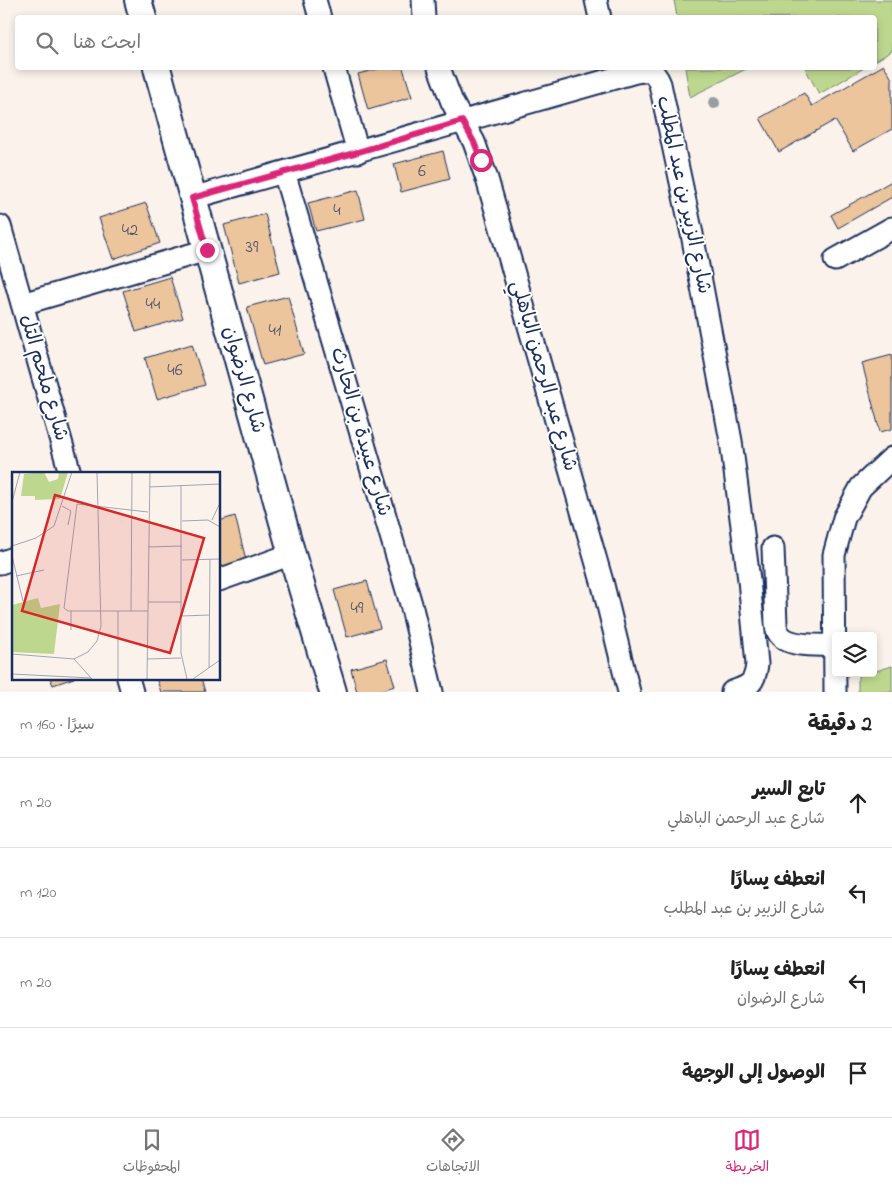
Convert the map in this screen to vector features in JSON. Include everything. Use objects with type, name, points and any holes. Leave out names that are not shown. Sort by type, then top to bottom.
[{"type":"main road","points":[[138,0],[142,15]]},
{"type":"main road","name":"شارع الرضوان","points":[[158,70],[292,554],[333,692]]},
{"type":"street","points":[[315,0],[319,15]]},
{"type":"street","points":[[423,0],[424,15]]},
{"type":"street","points":[[596,0],[599,15]]},
{"type":"street","points":[[335,70],[358,152]]},
{"type":"street","name":"شارع عبد الرحمن الباهلي","points":[[440,70],[452,102],[474,142],[487,179],[603,585],[629,692]]},
{"type":"street","name":"شارع الزبير بن عبد المطلب","points":[[192,198],[462,121],[614,72],[650,71],[655,73],[660,84],[692,234],[731,440],[749,580],[757,664],[755,676],[750,683],[732,692]]},
{"type":"street","name":"شارع عبيدة بن الحارث","points":[[284,172],[411,604],[432,692]]},
{"type":"street","name":"شارع ملحم التل","points":[[0,226],[70,472]]},
{"type":"street","points":[[835,260],[892,228]]},
{"type":"street","points":[[22,304],[207,250]]},
{"type":"street","points":[[834,632],[834,555],[844,518],[861,487],[892,458]]},
{"type":"street","points":[[773,548],[777,632],[788,641],[796,644],[832,646]]},
{"type":"street","points":[[220,580],[292,554]]},
{"type":"street","points":[[0,563],[12,559]]},
{"type":"street","points":[[835,677],[835,692]]},
{"type":"green space","points":[[674,0],[892,0],[892,51],[877,60],[877,15],[677,15]]},
{"type":"green space","points":[[685,70],[744,70],[690,97]]},
{"type":"green space","points":[[806,70],[861,70],[819,94]]},
{"type":"green space","points":[[892,666],[892,692],[858,692],[858,677],[877,677],[877,671]]},
{"type":"building","points":[[884,65],[892,79],[892,129],[853,151],[835,120],[779,152],[760,118],[804,93],[812,106]]},
{"type":"building","points":[[373,70],[404,70],[412,97],[368,110],[358,74]]},
{"type":"building","points":[[443,151],[450,179],[401,192],[394,164]]},
{"type":"building","points":[[892,181],[892,197],[838,228],[831,215]]},
{"type":"building","points":[[358,190],[365,219],[316,231],[308,203]]},
{"type":"building","points":[[146,203],[160,243],[113,259],[99,218]]},
{"type":"building","points":[[265,214],[280,272],[239,283],[224,225]]},
{"type":"building","points":[[170,277],[183,318],[136,332],[123,291]]},
{"type":"building","points":[[288,296],[304,354],[263,365],[247,307]]},
{"type":"building","points":[[192,344],[205,385],[157,399],[145,358]]},
{"type":"building","points":[[892,355],[892,429],[880,432],[862,363]]},
{"type":"building","points":[[235,516],[246,560],[220,567],[220,521]]},
{"type":"building","points":[[367,581],[380,628],[347,637],[334,590]]},
{"type":"building","points":[[387,659],[395,686],[374,692],[357,692],[351,669]]},
{"type":"building","points":[[51,680],[68,680],[53,685]]},
{"type":"building","points":[[157,680],[202,680],[205,692],[161,692]]},
{"type":"route","points":[[207,250],[192,198],[462,121],[474,142],[481,160]]}]
